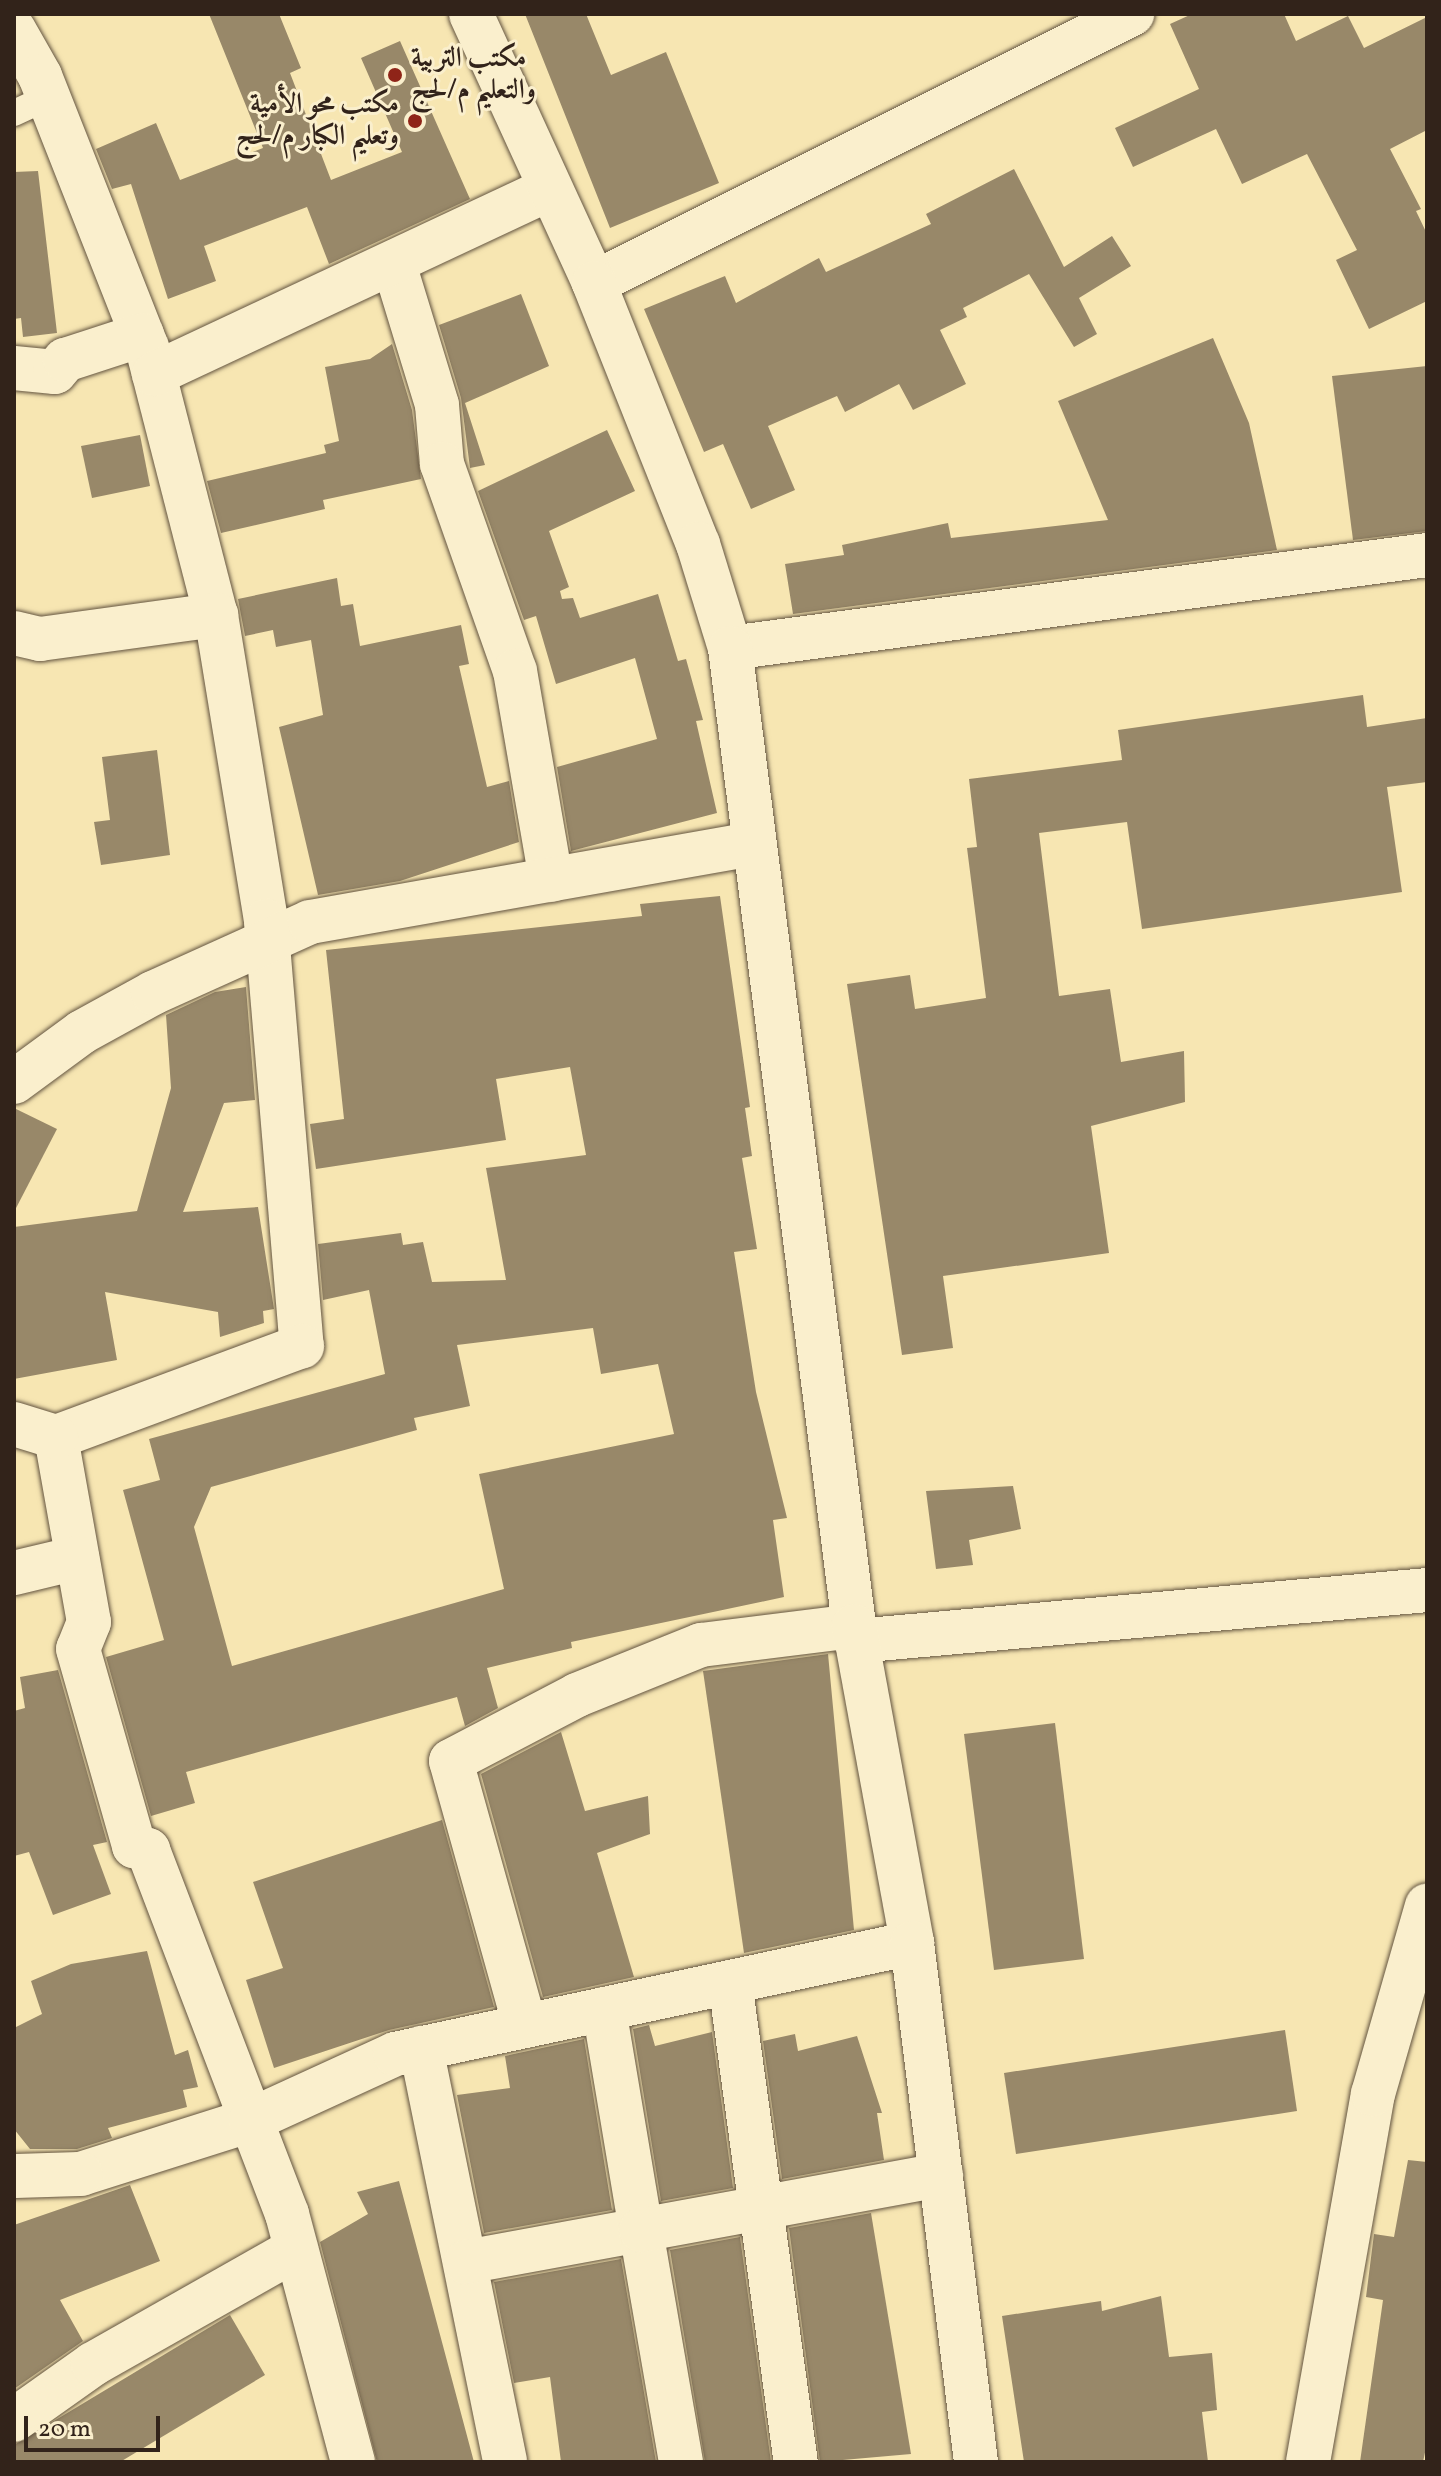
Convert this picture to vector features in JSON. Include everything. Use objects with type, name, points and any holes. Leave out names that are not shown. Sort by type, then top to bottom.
[{"type":"street","points":[[471,14],[547,190],[594,283],[698,544],[730,648],[855,1634],[912,1943],[976,2462]]},
{"type":"street","points":[[594,283],[1132,14]]},
{"type":"street","points":[[14,30],[31,105],[148,355],[216,615],[268,942],[302,1346],[56,1437],[14,1424]]},
{"type":"street","points":[[14,368],[55,372],[65,360],[148,355],[394,264],[547,190]]},
{"type":"street","points":[[394,264],[437,405],[442,464],[515,671],[551,880]]},
{"type":"street","points":[[730,648],[1427,555]]},
{"type":"street","points":[[14,633],[40,639],[216,615]]},
{"type":"street","points":[[14,1082],[82,1032],[310,922],[753,844]]},
{"type":"street","points":[[56,1437],[89,1622],[78,1649],[134,1846],[148,1850],[251,2120],[296,2249],[353,2462]]},
{"type":"street","points":[[14,1573],[77,1558]]},
{"type":"street","points":[[525,2026],[451,1761],[577,1695],[701,1645],[1427,1590]]},
{"type":"street","points":[[1308,2462],[1373,2094],[1427,1906]]},
{"type":"street","points":[[14,2176],[81,2174],[251,2120],[395,2054],[912,1943]]},
{"type":"street","points":[[730,1982],[796,2462]]},
{"type":"street","points":[[604,2009],[681,2462]]},
{"type":"street","points":[[421,2048],[505,2462]]},
{"type":"street","points":[[466,2262],[941,2175]]},
{"type":"street","points":[[14,2420],[93,2364],[296,2249]]},
{"type":"building","points":[[209,14],[279,14],[301,68],[290,73],[331,180],[402,152],[361,58],[400,41],[470,199],[329,264],[307,207],[204,246],[216,281],[168,299],[131,184],[112,189],[96,149],[156,123],[180,180],[263,148]]},
{"type":"building","points":[[525,14],[586,14],[611,75],[666,52],[719,183],[610,228]]},
{"type":"building","points":[[1192,14],[1284,14],[1296,41],[1348,16],[1364,48],[1427,17],[1427,130],[1390,149],[1421,209],[1416,211],[1427,234],[1427,301],[1369,329],[1336,260],[1357,250],[1307,154],[1242,184],[1216,129],[1133,167],[1115,128],[1199,89],[1170,24]]},
{"type":"building","points":[[1014,169],[1064,267],[1112,236],[1131,266],[1079,298],[1097,334],[1074,347],[1029,274],[963,308],[967,317],[940,330],[966,384],[913,410],[899,384],[845,412],[837,396],[768,426],[795,490],[751,509],[723,444],[704,452],[644,309],[725,276],[736,303],[819,258],[826,272],[931,224],[926,214]]},
{"type":"building","points":[[38,171],[57,333],[23,337],[21,318],[14,319],[14,172]]},
{"type":"building","points":[[521,294],[549,366],[465,403],[485,465],[470,468],[461,398],[439,325]]},
{"type":"building","points":[[1213,338],[1249,423],[1277,550],[793,614],[785,564],[844,555],[842,545],[948,523],[951,538],[1108,520],[1058,401]]},
{"type":"building","points":[[392,344],[412,410],[421,479],[323,500],[325,509],[221,533],[207,481],[326,453],[324,445],[339,441],[325,367],[370,359]]},
{"type":"building","points":[[1427,366],[1427,531],[1353,540],[1332,376]]},
{"type":"building","points":[[607,430],[635,491],[549,531],[569,587],[560,591],[562,599],[573,598],[580,618],[658,594],[678,661],[686,659],[703,720],[696,721],[717,813],[571,851],[557,767],[657,739],[635,658],[556,684],[536,616],[524,620],[478,491]]},
{"type":"building","points":[[140,435],[150,486],[92,498],[81,446]]},
{"type":"building","points":[[337,578],[341,606],[353,604],[360,646],[461,625],[469,664],[459,666],[487,787],[509,781],[519,842],[400,881],[318,895],[279,727],[323,715],[311,640],[276,647],[273,630],[245,636],[238,599]]},
{"type":"building","points":[[1363,695],[1367,727],[1427,718],[1427,782],[1387,787],[1402,892],[1142,929],[1127,822],[1039,833],[1059,996],[1110,989],[1121,1062],[1184,1051],[1185,1102],[1091,1126],[1109,1253],[943,1276],[953,1348],[902,1355],[847,984],[910,975],[915,1009],[986,998],[967,848],[977,847],[969,779],[1122,760],[1118,730]]},
{"type":"building","points":[[157,750],[170,855],[101,865],[94,822],[110,820],[102,757]]},
{"type":"building","points":[[720,896],[750,1107],[745,1108],[752,1156],[742,1158],[757,1249],[734,1252],[756,1392],[787,1518],[773,1520],[784,1597],[571,1642],[572,1648],[487,1668],[498,1708],[465,1726],[457,1697],[186,1772],[195,1803],[151,1816],[106,1657],[164,1640],[123,1490],[160,1480],[149,1439],[385,1374],[369,1290],[323,1300],[318,1244],[401,1233],[403,1245],[423,1242],[432,1282],[506,1280],[486,1168],[586,1155],[570,1067],[496,1079],[506,1140],[316,1169],[310,1124],[344,1119],[326,950],[642,916],[640,904]],"holes":[[[593,1328],[601,1374],[658,1364],[674,1434],[479,1474],[504,1589],[232,1666],[194,1527],[211,1487],[417,1430],[414,1418],[470,1406],[457,1345]]]},
{"type":"building","points":[[246,987],[255,1100],[224,1103],[183,1212],[258,1207],[274,1309],[263,1311],[264,1323],[220,1337],[218,1312],[105,1292],[117,1360],[14,1379],[14,1227],[137,1211],[171,1088],[166,1015],[215,992]]},
{"type":"building","points":[[14,1108],[57,1129],[14,1212]]},
{"type":"building","points":[[1013,1486],[1021,1529],[969,1540],[973,1565],[936,1569],[926,1491]]},
{"type":"building","points":[[828,1654],[854,1930],[744,1953],[703,1671]]},
{"type":"building","points":[[58,1670],[107,1842],[93,1845],[111,1894],[53,1915],[29,1852],[14,1856],[14,1711],[25,1708],[20,1677]]},
{"type":"building","points":[[1055,1723],[1084,1959],[994,1970],[964,1734]]},
{"type":"building","points":[[561,1732],[585,1811],[648,1796],[650,1834],[597,1853],[634,1977],[543,1997],[481,1774]]},
{"type":"building","points":[[442,1820],[494,2007],[389,2030],[274,2068],[246,1980],[283,1968],[253,1882]]},
{"type":"building","points":[[147,1951],[175,2055],[188,2050],[198,2087],[183,2090],[187,2107],[108,2128],[112,2138],[77,2149],[30,2149],[14,2129],[14,2028],[42,2014],[31,1981],[71,1964]]},
{"type":"building","points":[[649,2025],[655,2046],[712,2032],[733,2188],[661,2201],[633,2029]]},
{"type":"building","points":[[1285,2030],[1297,2111],[1016,2154],[1004,2073]]},
{"type":"building","points":[[795,2034],[798,2051],[857,2036],[882,2113],[877,2113],[884,2160],[782,2179],[763,2041]]},
{"type":"building","points":[[584,2039],[612,2210],[484,2233],[457,2095],[510,2088],[505,2056]]},
{"type":"building","points":[[1408,2160],[1427,2162],[1427,2443],[1423,2462],[1360,2462],[1383,2300],[1366,2297],[1374,2234],[1394,2237]]},
{"type":"building","points":[[399,2181],[474,2462],[377,2462],[320,2242],[368,2214],[357,2192]]},
{"type":"building","points":[[130,2185],[160,2261],[60,2300],[83,2341],[14,2389],[14,2225]]},
{"type":"building","points":[[871,2213],[911,2454],[820,2462],[789,2228]]},
{"type":"building","points":[[740,2237],[771,2462],[705,2462],[670,2250]]},
{"type":"building","points":[[621,2259],[656,2462],[561,2462],[550,2377],[514,2383],[494,2282]]},
{"type":"building","points":[[1161,2296],[1169,2357],[1212,2353],[1217,2410],[1202,2412],[1208,2462],[1024,2462],[1002,2316],[1101,2301],[1102,2311]]},
{"type":"building","points":[[230,2315],[265,2375],[120,2462],[14,2462],[14,2445]]},
{"type":"place","name":"مكتب التربية والتعليم م/لحج","points":[[395,75]]},
{"type":"place","name":"مكتب محو الأمية وتعليم الكبار م/لحج","points":[[415,121]]}]
